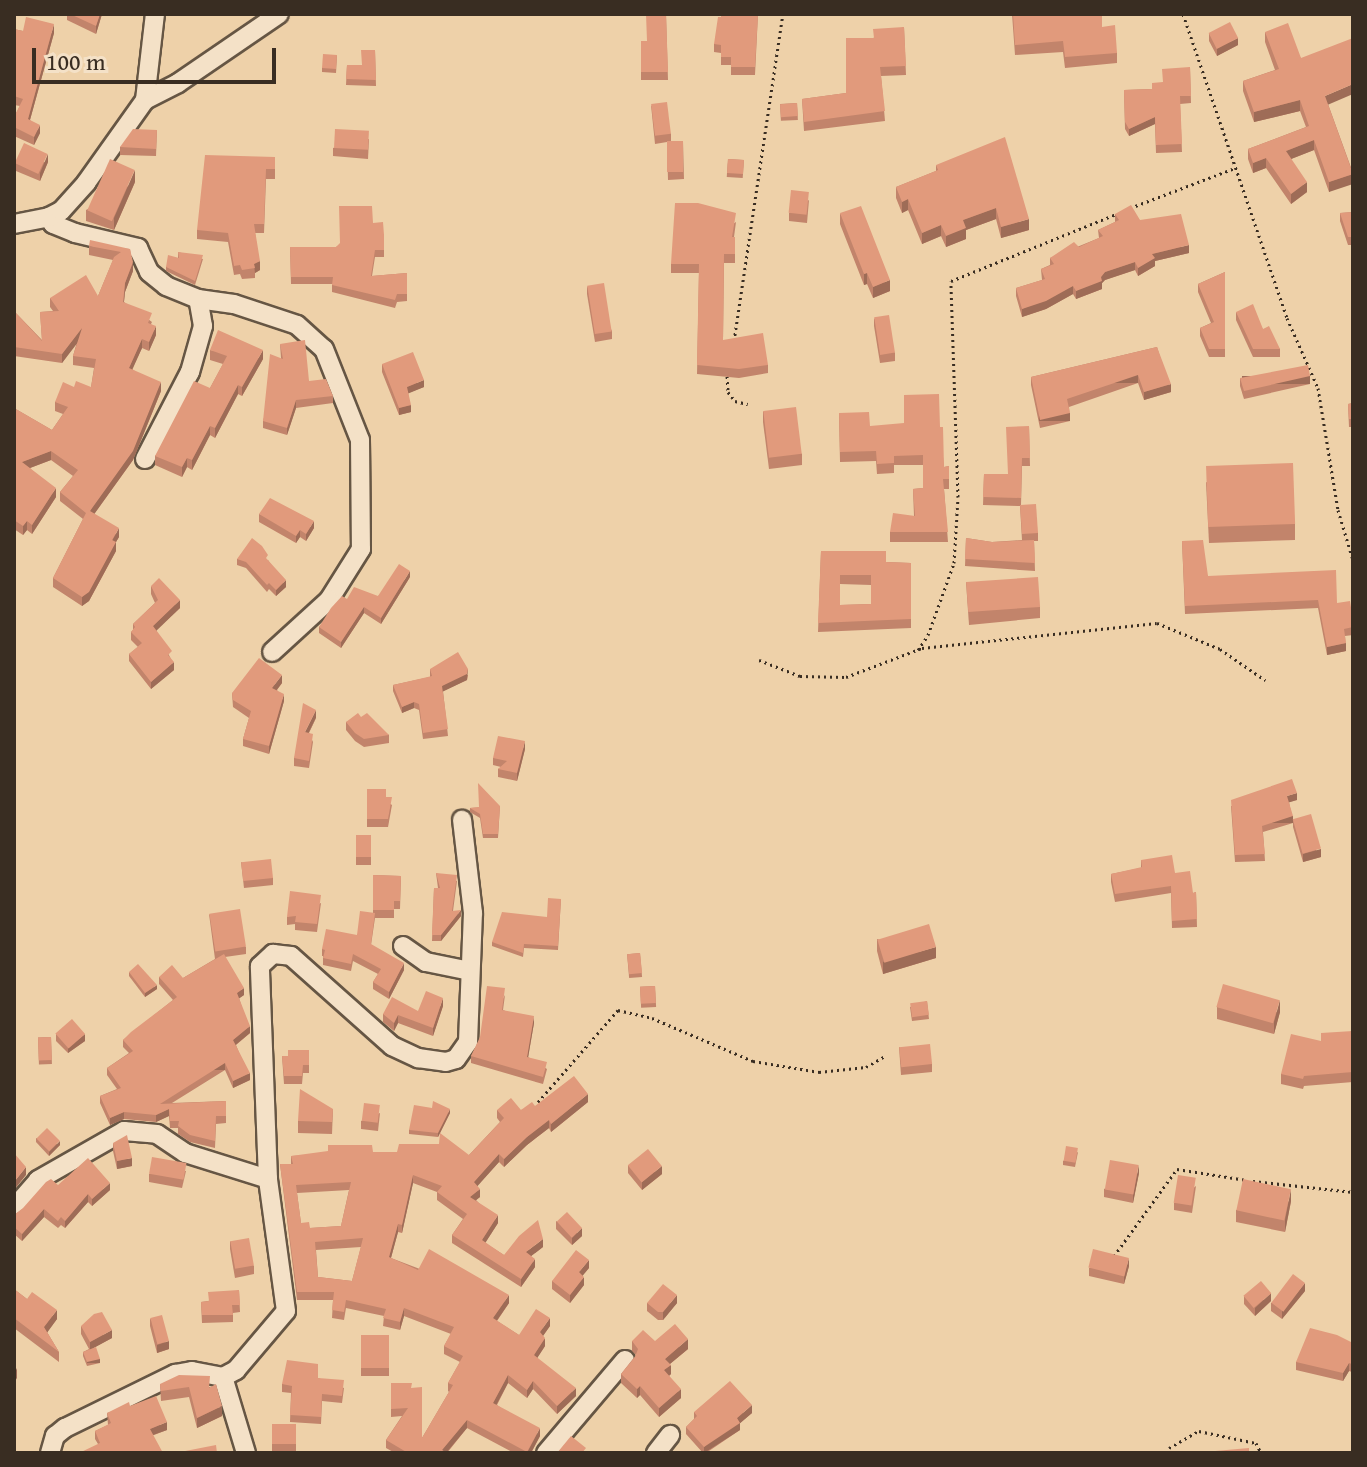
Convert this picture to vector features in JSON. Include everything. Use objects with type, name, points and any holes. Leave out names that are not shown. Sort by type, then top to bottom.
[{"type":"street","points":[[145,100],[155,14]]},
{"type":"street","points":[[14,224],[49,217],[69,204],[145,100],[178,83],[279,14]]},
{"type":"street","points":[[49,217],[53,224],[75,233],[138,248],[149,272],[166,286],[198,299],[234,304],[307,330],[324,349],[360,440],[361,549],[329,600],[272,652]]},
{"type":"street","points":[[145,459],[190,372],[203,326],[198,299]]},
{"type":"street","points":[[50,1453],[55,1436],[65,1428],[175,1374],[192,1371],[223,1377],[236,1370],[285,1316],[268,1179],[259,973],[266,957],[273,954],[291,956],[392,1046],[418,1058],[446,1062],[462,1054],[468,1042],[473,913],[462,820]]},
{"type":"street","points":[[403,946],[426,962],[470,971]]},
{"type":"street","points":[[14,1208],[38,1180],[124,1131],[157,1134],[185,1153],[268,1179]]},
{"type":"street","points":[[546,1453],[625,1360]]},
{"type":"street","points":[[223,1377],[246,1453]]},
{"type":"street","points":[[656,1453],[670,1435]]},
{"type":"path","points":[[732,350],[783,14]]},
{"type":"path","points":[[1183,14],[1287,318],[1318,388],[1338,510],[1353,560]]},
{"type":"path","points":[[918,650],[928,635],[954,563],[958,497],[951,281],[1235,168]]},
{"type":"path","points":[[730,363],[728,392],[735,401],[748,404]]},
{"type":"path","points":[[759,660],[800,676],[846,677],[918,650],[1157,623],[1220,649],[1265,680]]},
{"type":"path","points":[[538,1102],[618,1010],[652,1018],[753,1061],[819,1072],[866,1067],[885,1056]]},
{"type":"path","points":[[1114,1256],[1177,1169],[1353,1192]]},
{"type":"path","points":[[1169,1453],[1169,1448],[1199,1431],[1256,1443],[1261,1453]]},
{"type":"building","points":[[70,14],[100,14],[96,26]]},
{"type":"building","points":[[646,14],[666,14],[668,72],[641,72],[641,41],[647,41]]},
{"type":"building","points":[[721,14],[758,14],[755,67],[731,67],[731,57],[721,57],[721,45],[714,44]]},
{"type":"building","points":[[1013,14],[1102,14],[1102,27],[1115,25],[1117,53],[1065,57],[1063,41],[1015,45]]},
{"type":"building","points":[[26,17],[54,24],[28,119],[40,125],[34,137],[14,127],[14,117],[23,99],[14,96],[14,29],[23,31]]},
{"type":"building","points":[[1230,22],[1238,38],[1217,49],[1209,33]]},
{"type":"building","points":[[1288,23],[1301,58],[1353,38],[1353,84],[1325,96],[1353,174],[1329,182],[1314,140],[1286,151],[1307,182],[1291,194],[1266,158],[1253,163],[1248,149],[1309,126],[1300,100],[1254,112],[1243,81],[1279,69],[1265,32]]},
{"type":"building","points":[[904,27],[906,66],[880,67],[885,111],[804,122],[802,99],[846,93],[846,38],[874,38],[873,29]]},
{"type":"building","points":[[361,50],[375,50],[376,80],[346,79],[347,65],[362,65]]},
{"type":"building","points":[[323,54],[337,55],[336,69],[322,68]]},
{"type":"building","points":[[1190,67],[1191,96],[1180,96],[1182,144],[1156,145],[1155,117],[1129,129],[1125,122],[1124,90],[1152,89],[1152,83],[1163,82],[1162,69]]},
{"type":"building","points":[[667,102],[671,134],[655,136],[651,104]]},
{"type":"building","points":[[797,103],[798,116],[781,117],[780,104]]},
{"type":"building","points":[[133,129],[157,130],[156,149],[120,147]]},
{"type":"building","points":[[335,129],[369,131],[368,150],[334,148]]},
{"type":"building","points":[[1005,137],[1029,219],[1001,227],[996,208],[963,220],[966,228],[946,236],[941,225],[922,233],[908,199],[902,202],[896,187],[938,170],[936,165]]},
{"type":"building","points":[[667,141],[683,141],[683,172],[667,172]]},
{"type":"building","points":[[24,143],[48,154],[38,174],[15,163]]},
{"type":"building","points":[[205,155],[275,157],[275,169],[266,169],[264,224],[254,224],[260,261],[254,264],[255,268],[242,270],[240,265],[234,266],[228,233],[197,230]]},
{"type":"building","points":[[110,159],[135,170],[112,221],[87,210]]},
{"type":"building","points":[[728,159],[744,160],[743,174],[727,173]]},
{"type":"building","points":[[791,190],[809,192],[806,215],[789,213]]},
{"type":"building","points":[[675,203],[698,203],[736,213],[732,237],[735,237],[735,254],[724,254],[723,340],[763,333],[768,365],[739,369],[697,365],[699,264],[671,264]]},
{"type":"building","points":[[1131,205],[1140,220],[1181,214],[1189,245],[1152,254],[1155,258],[1138,268],[1135,262],[1105,272],[1102,281],[1076,291],[1073,286],[1046,301],[1022,309],[1016,288],[1045,279],[1041,269],[1054,264],[1050,258],[1074,242],[1079,247],[1103,236],[1098,230],[1119,220],[1115,214]]},
{"type":"building","points":[[339,206],[372,206],[373,223],[383,222],[384,250],[375,250],[371,276],[407,273],[407,294],[397,294],[395,300],[332,285],[333,277],[291,277],[290,247],[336,247],[340,243]]},
{"type":"building","points":[[861,206],[890,280],[873,287],[867,273],[864,274],[840,213]]},
{"type":"building","points":[[1353,212],[1353,237],[1348,237],[1340,213]]},
{"type":"building","points":[[90,240],[130,249],[133,262],[125,283],[123,302],[152,313],[148,323],[156,326],[149,342],[142,339],[129,368],[161,382],[133,451],[90,511],[119,528],[112,540],[116,542],[89,592],[82,597],[53,578],[86,513],[60,492],[78,470],[51,451],[22,462],[56,488],[32,525],[27,521],[23,526],[14,520],[14,408],[52,430],[68,407],[55,402],[63,382],[74,387],[76,381],[91,387],[96,359],[73,356],[82,328],[62,354],[14,347],[14,311],[42,341],[40,312],[59,311],[50,298],[86,275],[98,296],[114,257],[121,252],[89,246]]},
{"type":"building","points":[[178,252],[203,255],[195,281],[166,267],[168,255],[179,258]]},
{"type":"building","points":[[1225,272],[1225,349],[1209,349],[1200,328],[1214,322],[1198,284]]},
{"type":"building","points":[[604,283],[612,331],[595,334],[587,286]]},
{"type":"building","points":[[1253,304],[1263,329],[1269,326],[1280,349],[1253,349],[1236,312]]},
{"type":"building","points":[[889,315],[895,353],[880,355],[874,317]]},
{"type":"building","points":[[218,330],[263,350],[242,387],[238,385],[215,428],[210,426],[192,460],[187,458],[182,467],[155,456],[194,381],[210,388],[227,356],[210,350]]},
{"type":"building","points":[[305,340],[309,381],[326,379],[333,396],[296,400],[287,428],[263,421],[270,354],[283,359],[280,344]]},
{"type":"building","points":[[1157,347],[1171,384],[1144,392],[1138,375],[1067,399],[1070,413],[1040,420],[1031,377]]},
{"type":"building","points":[[413,352],[424,380],[407,387],[411,405],[399,408],[382,364]]},
{"type":"building","points":[[1308,365],[1310,376],[1244,391],[1240,378]]},
{"type":"building","points":[[939,394],[944,467],[949,466],[949,479],[943,479],[948,532],[890,532],[893,513],[915,516],[913,489],[923,488],[923,455],[894,456],[894,463],[877,464],[876,451],[840,452],[839,413],[869,412],[870,426],[904,423],[904,395]]},
{"type":"building","points":[[1353,403],[1353,419],[1349,419],[1348,404]]},
{"type":"building","points":[[796,407],[802,454],[769,458],[763,411]]},
{"type":"building","points":[[1029,426],[1030,458],[1022,458],[1021,498],[983,497],[984,474],[1008,474],[1006,427]]},
{"type":"building","points":[[1293,463],[1295,524],[1208,527],[1206,466]]},
{"type":"building","points":[[270,498],[314,521],[306,534],[300,530],[296,536],[259,514]]},
{"type":"building","points":[[1036,504],[1038,533],[1022,534],[1020,505]]},
{"type":"building","points":[[252,538],[262,546],[268,555],[266,558],[286,580],[276,590],[269,583],[267,585],[246,562],[237,559]]},
{"type":"building","points":[[966,538],[992,542],[1034,540],[1035,563],[965,559]]},
{"type":"building","points":[[1203,540],[1208,576],[1336,570],[1337,603],[1350,601],[1353,620],[1353,627],[1344,629],[1346,643],[1327,647],[1318,600],[1185,606],[1182,541]]},
{"type":"building","points":[[821,551],[886,551],[886,562],[911,563],[911,619],[818,623]],"holes":[[[840,575],[871,575],[871,604],[840,605]]]},
{"type":"building","points":[[399,564],[410,571],[381,618],[364,607],[341,642],[319,627],[331,608],[342,596],[347,599],[354,587],[378,596]]},
{"type":"building","points":[[1038,577],[1040,607],[968,612],[966,582]]},
{"type":"building","points":[[159,578],[180,600],[153,626],[172,651],[168,655],[174,662],[151,682],[129,654],[142,643],[131,632],[135,627],[133,624],[158,600],[151,586]]},
{"type":"building","points":[[458,652],[468,669],[467,674],[442,686],[448,729],[423,733],[419,704],[414,702],[402,707],[393,685],[432,676],[430,669]]},
{"type":"building","points":[[259,658],[282,675],[272,688],[284,694],[269,746],[243,739],[251,711],[233,700],[232,693]]},
{"type":"building","points":[[303,703],[316,710],[305,732],[313,734],[309,761],[294,758]]},
{"type":"building","points":[[358,713],[361,717],[367,713],[389,735],[364,739],[355,733],[346,722]]},
{"type":"building","points":[[498,736],[525,741],[517,773],[498,769],[507,761],[493,758]]},
{"type":"building","points":[[1292,779],[1297,793],[1287,796],[1293,816],[1262,826],[1265,854],[1235,855],[1231,800]]},
{"type":"building","points":[[478,783],[500,806],[498,834],[483,834],[480,814],[470,808],[479,807]]},
{"type":"building","points":[[367,789],[386,789],[386,797],[392,797],[388,819],[367,819]]},
{"type":"building","points":[[1311,814],[1321,849],[1303,854],[1293,819]]},
{"type":"building","points":[[356,835],[371,835],[371,857],[356,857]]},
{"type":"building","points":[[1172,855],[1175,873],[1190,871],[1193,893],[1196,892],[1197,919],[1172,921],[1171,886],[1115,894],[1111,874],[1142,867],[1141,860]]},
{"type":"building","points":[[271,859],[273,878],[243,881],[241,862]]},
{"type":"building","points":[[436,873],[457,875],[452,911],[461,910],[441,935],[432,935],[434,888],[440,888]]},
{"type":"building","points":[[373,875],[401,876],[400,901],[394,901],[394,910],[373,910]]},
{"type":"building","points":[[290,891],[321,895],[317,924],[295,922],[296,916],[287,917]]},
{"type":"building","points":[[548,898],[561,899],[558,946],[524,944],[523,953],[492,942],[502,912],[547,917]]},
{"type":"building","points":[[240,909],[246,947],[215,951],[209,914]]},
{"type":"building","points":[[360,911],[375,913],[371,944],[404,963],[389,992],[373,982],[381,969],[353,954],[351,964],[323,958],[326,929],[357,935]]},
{"type":"building","points":[[929,924],[936,947],[884,963],[877,940]]},
{"type":"building","points":[[640,953],[642,973],[629,974],[627,954]]},
{"type":"building","points":[[224,954],[244,988],[237,993],[250,1026],[233,1040],[250,1073],[233,1081],[225,1063],[160,1104],[226,1101],[226,1116],[216,1116],[215,1141],[190,1135],[178,1126],[179,1121],[170,1121],[169,1109],[156,1115],[124,1112],[110,1118],[100,1096],[121,1088],[107,1068],[133,1051],[123,1040],[177,997],[159,977],[172,965],[183,978]]},
{"type":"building","points":[[138,964],[157,985],[145,993],[129,972]]},
{"type":"building","points":[[1223,984],[1280,1000],[1273,1023],[1216,1007]]},
{"type":"building","points":[[487,986],[505,988],[502,1010],[534,1016],[527,1057],[547,1062],[543,1077],[471,1056],[480,1037]]},
{"type":"building","points":[[655,986],[656,1003],[641,1004],[640,987]]},
{"type":"building","points":[[426,991],[443,998],[433,1028],[398,1015],[394,1023],[383,1014],[392,997],[418,1011]]},
{"type":"building","points":[[927,1001],[929,1015],[912,1017],[910,1003]]},
{"type":"building","points":[[72,1019],[85,1034],[69,1049],[55,1033]]},
{"type":"building","points":[[1353,1031],[1353,1072],[1304,1076],[1303,1079],[1281,1074],[1291,1034],[1321,1041],[1321,1033]]},
{"type":"building","points":[[38,1037],[51,1037],[52,1060],[39,1060]]},
{"type":"building","points":[[930,1044],[932,1064],[901,1067],[899,1047]]},
{"type":"building","points":[[288,1050],[309,1050],[309,1065],[303,1065],[302,1076],[284,1076],[282,1056],[288,1056]]},
{"type":"building","points":[[574,1076],[588,1094],[551,1124],[549,1120],[527,1137],[504,1159],[499,1154],[474,1182],[480,1189],[470,1197],[498,1215],[482,1240],[504,1255],[519,1236],[538,1220],[543,1239],[526,1252],[535,1259],[521,1279],[452,1235],[467,1214],[437,1192],[442,1186],[413,1175],[402,1225],[398,1224],[389,1257],[418,1270],[429,1249],[509,1295],[493,1318],[519,1335],[536,1309],[550,1318],[540,1332],[545,1338],[534,1355],[576,1388],[557,1406],[533,1381],[527,1390],[508,1375],[493,1403],[540,1428],[527,1452],[467,1420],[442,1450],[447,1453],[408,1453],[386,1440],[408,1408],[391,1409],[391,1383],[412,1383],[411,1388],[422,1387],[422,1438],[453,1385],[448,1383],[463,1356],[444,1346],[454,1327],[404,1308],[400,1322],[383,1318],[386,1309],[346,1300],[344,1312],[332,1310],[334,1292],[297,1292],[280,1164],[293,1164],[291,1156],[328,1151],[328,1145],[372,1145],[373,1152],[397,1152],[399,1144],[439,1144],[440,1133],[469,1155],[504,1118],[497,1110],[511,1098],[521,1110],[532,1102],[535,1106]],"holes":[[[351,1182],[341,1226],[310,1228],[309,1222],[301,1223],[296,1185]],[[363,1238],[352,1281],[318,1277],[315,1242]]]},
{"type":"building","points":[[300,1089],[333,1109],[332,1122],[298,1121]]},
{"type":"building","points":[[433,1101],[450,1109],[438,1133],[409,1130],[414,1105],[432,1108]]},
{"type":"building","points":[[364,1103],[380,1105],[378,1123],[362,1121]]},
{"type":"building","points":[[47,1128],[60,1141],[49,1151],[36,1139]]},
{"type":"building","points":[[127,1135],[132,1158],[117,1161],[113,1143]]},
{"type":"building","points":[[1066,1146],[1078,1148],[1076,1163],[1064,1161]]},
{"type":"building","points":[[648,1149],[662,1166],[642,1182],[628,1165]]},
{"type":"building","points":[[14,1153],[26,1167],[14,1182]]},
{"type":"building","points":[[152,1157],[186,1163],[184,1180],[149,1174]]},
{"type":"building","points":[[88,1158],[110,1183],[92,1199],[88,1194],[65,1221],[61,1217],[58,1221],[44,1209],[22,1234],[14,1227],[14,1215],[46,1182],[51,1179],[58,1185]]},
{"type":"building","points":[[1110,1160],[1139,1165],[1133,1195],[1105,1190]]},
{"type":"building","points":[[1178,1175],[1196,1178],[1191,1205],[1174,1203]]},
{"type":"building","points":[[1243,1179],[1291,1189],[1284,1220],[1236,1210]]},
{"type":"building","points":[[567,1212],[582,1228],[572,1238],[557,1222]]},
{"type":"building","points":[[249,1238],[254,1266],[235,1269],[230,1241]]},
{"type":"building","points":[[1093,1249],[1129,1258],[1124,1276],[1088,1267]]},
{"type":"building","points":[[576,1250],[589,1260],[579,1272],[584,1277],[570,1295],[552,1281]]},
{"type":"building","points":[[1293,1274],[1305,1283],[1283,1312],[1271,1303]]},
{"type":"building","points":[[1261,1281],[1271,1293],[1254,1308],[1243,1296]]},
{"type":"building","points":[[663,1284],[677,1295],[663,1312],[658,1312],[647,1303]]},
{"type":"building","points":[[14,1289],[27,1299],[32,1292],[57,1310],[44,1327],[59,1352],[14,1318]]},
{"type":"building","points":[[239,1290],[240,1305],[232,1305],[233,1315],[202,1315],[201,1302],[209,1301],[208,1292]]},
{"type":"building","points":[[102,1312],[112,1330],[90,1342],[81,1326],[94,1314]]},
{"type":"building","points":[[162,1315],[169,1341],[157,1344],[150,1318]]},
{"type":"building","points":[[675,1324],[688,1339],[665,1359],[671,1365],[664,1370],[681,1389],[659,1408],[640,1386],[637,1389],[621,1374],[638,1349],[632,1341],[643,1330],[655,1341]]},
{"type":"building","points":[[1310,1328],[1353,1343],[1352,1364],[1349,1363],[1343,1373],[1296,1362]]},
{"type":"building","points":[[361,1335],[389,1335],[389,1368],[361,1368]]},
{"type":"building","points":[[96,1347],[100,1359],[87,1362],[83,1352]]},
{"type":"building","points":[[287,1360],[318,1364],[318,1378],[344,1380],[342,1396],[322,1394],[321,1417],[290,1415],[292,1386],[282,1384]]},
{"type":"building","points":[[179,1375],[210,1376],[209,1388],[216,1384],[222,1406],[197,1418],[189,1387],[161,1391],[160,1384]]},
{"type":"building","points":[[730,1381],[752,1405],[737,1418],[740,1423],[704,1447],[686,1427],[697,1416],[694,1412]]},
{"type":"building","points":[[156,1396],[167,1422],[150,1429],[163,1453],[79,1453],[100,1443],[95,1431],[111,1423],[107,1413],[129,1402],[130,1406]]},
{"type":"building","points":[[272,1424],[296,1424],[296,1444],[272,1444]]},
{"type":"building","points":[[571,1436],[586,1448],[582,1453],[557,1453]]},
{"type":"building","points":[[216,1445],[217,1453],[175,1453]]},
{"type":"building","points":[[1249,1448],[1249,1453],[1204,1453],[1204,1452]]}]
